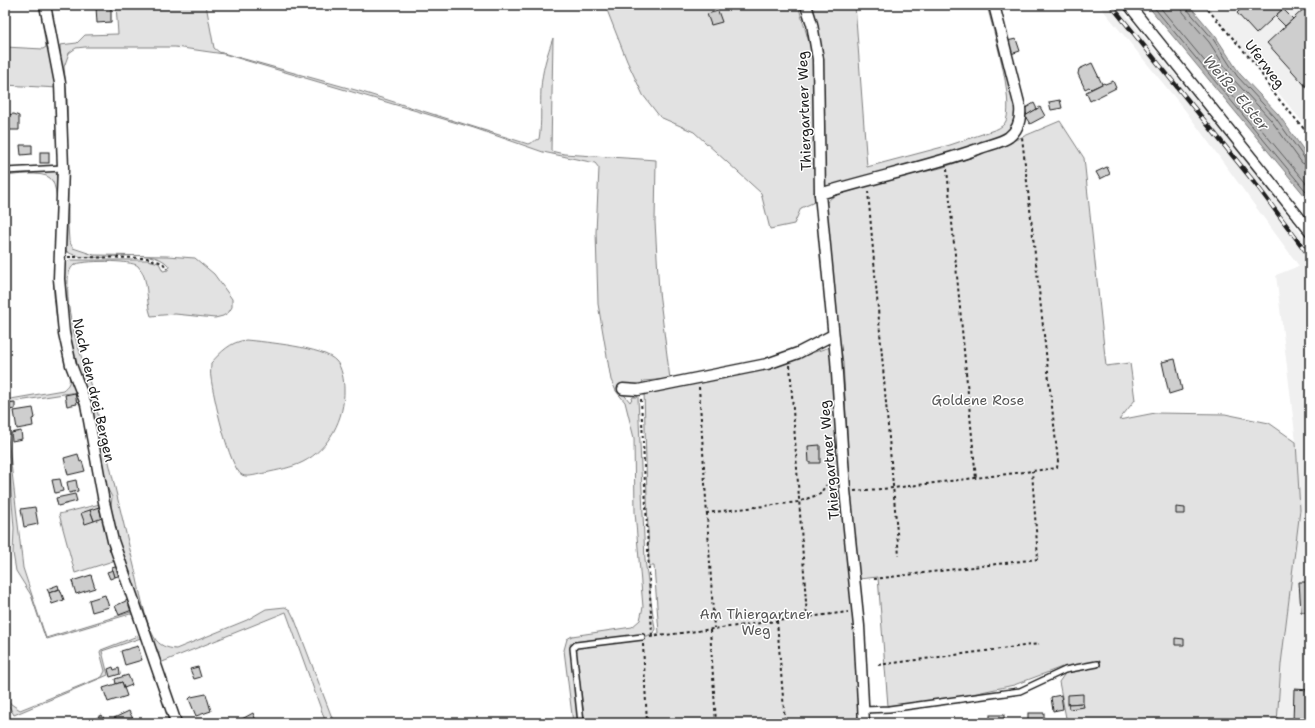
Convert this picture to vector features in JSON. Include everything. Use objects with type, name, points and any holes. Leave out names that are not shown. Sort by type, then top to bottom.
[{"type":"street","name":"Nach den drei Bergen","points":[[45,5],[60,83],[62,168],[60,279],[64,334],[71,365],[86,404],[114,540],[176,723]]},
{"type":"street","name":"Thiergartner Weg","points":[[806,5],[812,24],[818,59],[820,194],[834,335],[845,490],[858,610],[864,723]]},
{"type":"street","points":[[820,194],[867,179],[946,160],[1008,137],[1016,129],[1021,118],[1020,107],[994,5]]},
{"type":"street","points":[[1129,5],[1310,230]]},
{"type":"street","points":[[623,389],[638,390],[767,364],[789,356],[834,335]]},
{"type":"lane","points":[[5,171],[62,168]]},
{"type":"lane","points":[[581,723],[573,648],[576,645],[642,637]]},
{"type":"lane","points":[[864,710],[889,709],[1020,691],[1065,670],[1097,664]]},
{"type":"path","name":"Uferweg","points":[[1204,5],[1256,65],[1272,90],[1310,136]]},
{"type":"path","points":[[845,490],[853,492],[893,488],[1057,468],[1058,461],[1022,137],[1016,129]]},
{"type":"path","points":[[946,160],[976,479]]},
{"type":"path","points":[[867,179],[899,556]]},
{"type":"path","points":[[61,256],[105,259],[147,258],[163,263],[167,269]]},
{"type":"path","points":[[789,356],[807,617]]},
{"type":"path","points":[[698,378],[714,629]]},
{"type":"path","points":[[638,390],[641,394],[652,636]]},
{"type":"path","points":[[874,579],[1038,559],[1032,471]]},
{"type":"path","points":[[706,513],[798,502],[820,494],[826,485]]},
{"type":"path","points":[[647,723],[642,637],[710,630],[858,610]]},
{"type":"path","points":[[777,621],[785,723]]},
{"type":"path","points":[[710,630],[716,723]]},
{"type":"path","points":[[878,665],[1039,644]]},
{"type":"shaded area","points":[[1099,5],[1118,5],[1222,132],[1290,218],[1310,246],[1310,723],[1277,723],[1281,664],[1300,510],[1296,442],[1276,275],[1299,266],[1185,110]]},
{"type":"shaded area","points":[[1205,5],[1310,5],[1310,131]]},
{"type":"green space","points":[[40,5],[42,5],[58,88],[5,85],[5,47],[43,49],[46,47]]},
{"type":"green space","points":[[116,5],[206,5],[214,48],[219,52],[359,91],[528,144],[539,139],[542,76],[553,38],[551,151],[564,154],[656,160],[655,222],[659,292],[670,379],[643,381],[641,386],[621,391],[630,402],[633,397],[638,397],[645,560],[655,629],[653,633],[647,636],[570,644],[580,723],[573,723],[564,650],[567,639],[572,636],[632,627],[640,620],[643,607],[635,512],[634,438],[625,402],[616,391],[611,380],[598,304],[596,232],[599,168],[595,163],[543,152],[474,128],[224,54],[175,47],[76,48],[69,53],[64,67],[67,97],[69,241],[73,248],[94,255],[133,256],[90,258],[77,256],[66,251],[65,244],[60,45],[77,43],[85,35],[118,34]]},
{"type":"green space","points":[[605,5],[798,5],[817,69],[817,201],[801,208],[794,224],[770,229],[761,193],[694,132],[660,117],[643,95],[627,61]]},
{"type":"green space","points":[[807,5],[855,5],[867,167],[950,145],[997,129],[1004,124],[1008,110],[1005,80],[987,5],[989,5],[1002,62],[1007,61],[1014,87],[1017,106],[1015,123],[1006,134],[988,142],[827,189],[823,187],[823,71]]},
{"type":"green space","name":"Goldene Rose","points":[[1060,121],[1084,158],[1106,366],[1130,363],[1135,400],[1119,420],[1155,413],[1225,414],[1269,423],[1296,442],[1300,510],[1281,664],[1277,723],[1067,723],[1059,682],[1066,672],[1062,667],[1014,685],[958,697],[888,706],[878,577],[859,579],[850,489],[843,362],[832,292],[826,203],[837,194],[851,187],[882,178],[930,171],[944,167],[988,151]]},
{"type":"green space","points":[[52,170],[56,172],[58,184],[57,272],[77,392],[5,403],[5,400],[63,390],[69,383],[69,370],[58,327],[54,299],[57,196],[54,185],[50,178],[41,175],[28,174],[5,176],[5,174]]},
{"type":"green space","points":[[149,256],[195,258],[214,274],[232,299],[232,307],[229,312],[223,316],[215,318],[175,314],[151,316],[146,283],[142,271],[134,264],[117,262],[79,263],[71,268],[68,280],[68,297],[73,328],[95,402],[143,604],[151,631],[156,640],[161,644],[166,647],[176,649],[247,620],[266,609],[285,607],[290,610],[295,620],[334,723],[326,723],[286,612],[160,663],[158,661],[159,652],[155,646],[125,564],[126,560],[120,549],[110,515],[112,497],[104,482],[91,413],[92,401],[73,364],[62,285],[65,263],[70,260],[148,260],[159,263],[163,271],[168,270],[169,266],[160,259]]},
{"type":"green space","points":[[246,340],[294,346],[320,352],[329,356],[336,361],[340,367],[344,389],[342,411],[334,432],[321,449],[303,462],[294,466],[253,476],[242,475],[232,459],[222,430],[211,378],[211,363],[222,351],[235,343]]},
{"type":"green space","name":"Am Thiergartner Weg","points":[[830,347],[841,499],[855,628],[858,723],[585,723],[575,648],[638,640],[659,633],[654,566],[649,566],[644,392],[790,360]]},
{"type":"green space","points":[[5,411],[23,568],[46,638],[31,595],[16,571],[13,553],[14,528]]},
{"type":"green space","points":[[100,504],[116,560],[75,573],[59,514]]},
{"type":"green space","points":[[134,611],[135,615],[130,614],[47,639],[46,638]]},
{"type":"green space","points":[[141,632],[144,637],[102,651],[108,675],[14,715],[5,699],[5,694],[11,704],[20,710],[102,677],[105,671],[100,652],[101,650],[140,635]]},
{"type":"water","name":"Weiße Elster","points":[[1147,5],[1189,5],[1216,37],[1240,74],[1278,114],[1310,159],[1310,202]]},
{"type":"building","points":[[1245,5],[1287,5],[1256,34],[1237,13]]},
{"type":"building","points":[[1308,5],[1310,5],[1310,91],[1267,43]]},
{"type":"building","points":[[111,6],[111,22],[97,23],[96,7]]},
{"type":"building","points":[[1283,9],[1293,19],[1285,26],[1275,16]]},
{"type":"building","points":[[718,11],[722,22],[711,25],[707,14]]},
{"type":"building","points":[[1016,39],[1020,51],[1011,54],[1007,41]]},
{"type":"building","points":[[1092,63],[1102,84],[1091,89],[1089,87],[1085,89],[1078,74],[1079,69]]},
{"type":"building","points":[[1113,81],[1116,88],[1090,101],[1086,92],[1104,83]]},
{"type":"building","points":[[1060,100],[1062,108],[1051,110],[1049,102]]},
{"type":"building","points":[[1034,103],[1037,109],[1027,115],[1024,109]]},
{"type":"building","points":[[1040,107],[1045,116],[1030,124],[1025,116]]},
{"type":"building","points":[[14,114],[19,116],[19,130],[5,130],[5,115]]},
{"type":"building","points":[[20,145],[32,145],[32,154],[21,155]]},
{"type":"building","points":[[40,152],[49,152],[49,163],[40,163]]},
{"type":"building","points":[[1107,167],[1110,174],[1100,179],[1096,172]]},
{"type":"building","points":[[1175,359],[1182,390],[1169,394],[1162,362]]},
{"type":"building","points":[[75,393],[77,404],[67,406],[65,395]]},
{"type":"building","points":[[15,403],[15,409],[9,410],[8,404]]},
{"type":"building","points":[[33,408],[35,418],[32,419],[33,426],[17,429],[14,411]]},
{"type":"building","points":[[21,431],[22,439],[12,441],[11,433]]},
{"type":"building","points":[[820,445],[820,463],[809,463],[808,446]]},
{"type":"building","points":[[78,454],[85,471],[68,475],[64,458]]},
{"type":"building","points":[[60,479],[63,491],[55,493],[52,480]]},
{"type":"building","points":[[76,480],[78,491],[69,493],[67,482]]},
{"type":"building","points":[[75,494],[77,501],[58,506],[56,498]]},
{"type":"building","points":[[35,507],[38,524],[24,527],[21,509]]},
{"type":"building","points":[[99,507],[102,518],[94,521],[90,510]]},
{"type":"building","points":[[1176,507],[1185,508],[1185,514],[1176,514]]},
{"type":"building","points":[[90,510],[94,521],[85,524],[81,513]]},
{"type":"building","points":[[118,566],[121,575],[115,577],[112,568]]},
{"type":"building","points":[[113,570],[115,577],[110,579],[107,572]]},
{"type":"building","points":[[91,575],[95,588],[76,594],[72,581]]},
{"type":"building","points":[[1299,582],[1310,582],[1310,612],[1301,612]]},
{"type":"building","points":[[58,585],[59,589],[49,593],[47,589]]},
{"type":"building","points":[[60,589],[64,600],[52,604],[49,593]]},
{"type":"building","points":[[105,595],[109,607],[92,612],[89,600]]},
{"type":"building","points":[[128,600],[132,610],[119,615],[115,606]]},
{"type":"building","points":[[1175,638],[1184,639],[1184,645],[1175,645]]},
{"type":"building","points":[[138,646],[142,660],[125,665],[121,651]]},
{"type":"building","points":[[113,667],[114,670],[119,668],[120,674],[110,677],[108,669]]},
{"type":"building","points":[[198,667],[201,677],[194,679],[190,669]]},
{"type":"building","points":[[128,675],[132,685],[124,688],[122,682],[116,684],[115,679]]},
{"type":"building","points":[[122,682],[127,696],[108,702],[103,688]]},
{"type":"building","points":[[1294,689],[1310,690],[1310,723],[1293,723]]},
{"type":"building","points":[[206,694],[211,711],[196,716],[189,699],[191,697]]},
{"type":"building","points":[[1083,694],[1083,703],[1068,704],[1068,695]]},
{"type":"building","points":[[1061,695],[1063,709],[1053,711],[1051,697]]},
{"type":"building","points":[[1083,703],[1084,707],[1069,709],[1068,704]]},
{"type":"building","points":[[129,711],[135,723],[117,723],[114,718]]},
{"type":"building","points":[[253,713],[257,723],[244,723],[242,719]]},
{"type":"building","points":[[1028,713],[1044,713],[1044,723],[1028,723]]},
{"type":"building","points":[[102,715],[106,723],[92,723],[91,721]]},
{"type":"building","points":[[990,715],[1004,715],[1004,723],[990,723]]},
{"type":"railway","points":[[1111,5],[1258,187],[1310,257]]}]
